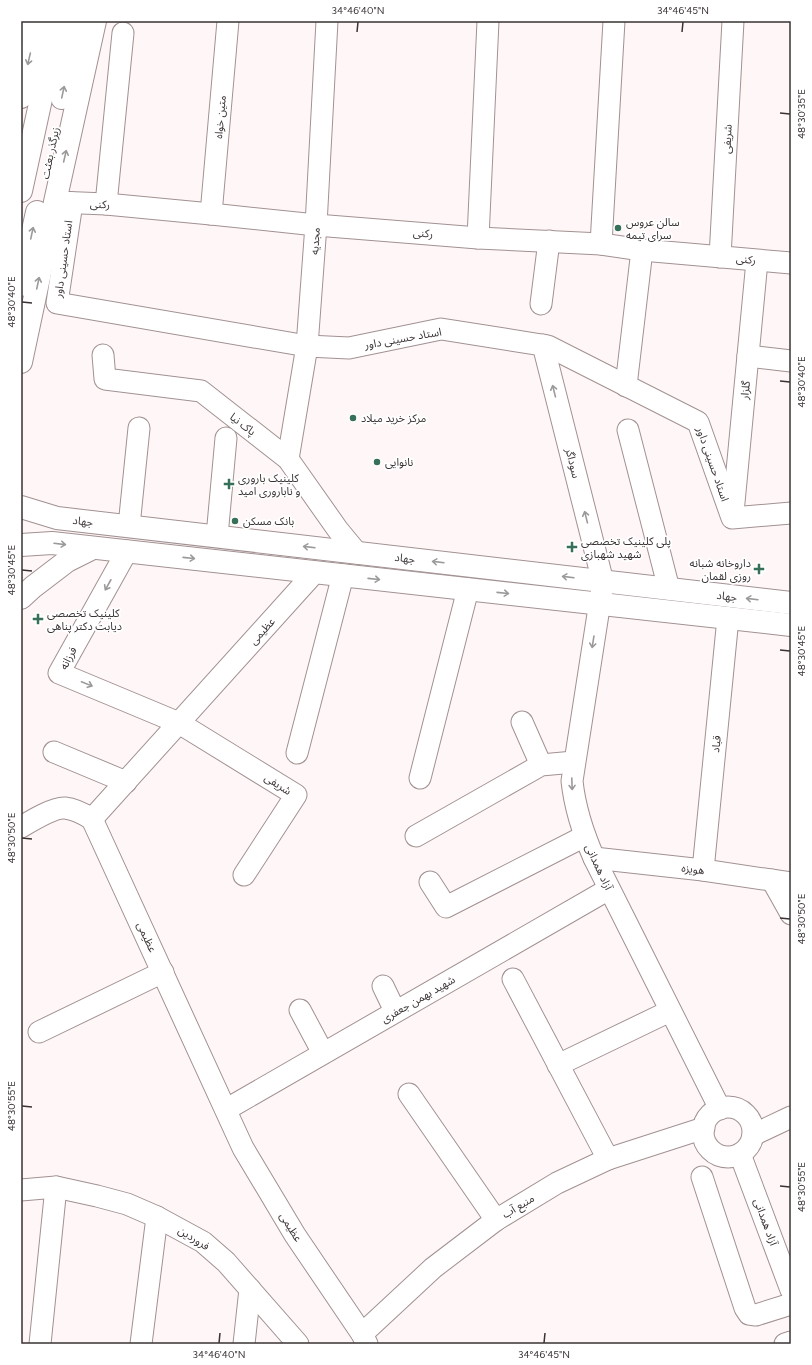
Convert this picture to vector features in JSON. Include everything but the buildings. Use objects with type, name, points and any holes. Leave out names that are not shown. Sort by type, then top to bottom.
[{"type":"main road","points":[[21,97],[38,21]]},
{"type":"main road","name":"زیرگذر بعثت","points":[[21,191],[58,21]]},
{"type":"main road","name":"زیرگذر بعثت","points":[[21,285],[79,21]]},
{"type":"main road","points":[[21,362],[63,202],[95,21]]},
{"type":"main road","name":"جهاد","points":[[21,507],[57,518],[791,603]]},
{"type":"main road","name":"جهاد","points":[[21,545],[52,543],[791,625]]},
{"type":"main road","points":[[21,598],[32,587],[67,561],[93,548]]},
{"type":"street","points":[[21,30],[28,21]]},
{"type":"street","name":"متین خواه","points":[[212,214],[228,21]]},
{"type":"street","name":"مجدیه","points":[[288,459],[307,346],[316,225],[327,21]]},
{"type":"street","points":[[478,238],[488,21]]},
{"type":"street","points":[[601,244],[614,21]]},
{"type":"street","name":"شریفی","points":[[720,257],[733,21]]},
{"type":"street","points":[[106,204],[124,33]]},
{"type":"street","name":"رکنی","points":[[63,202],[106,204],[316,225],[478,238],[601,244],[642,250],[791,263]]},
{"type":"street","name":"استاد حسینی داور","points":[[63,202],[57,303],[307,346],[349,348],[442,329],[548,346],[698,422],[732,518]]},
{"type":"street","points":[[541,304],[548,241]]},
{"type":"street","points":[[626,386],[642,250]]},
{"type":"street","name":"گلزار","points":[[732,518],[758,261]]},
{"type":"street","name":"سوداگر","points":[[543,345],[603,582]]},
{"type":"street","name":"پاک نیا","points":[[103,355],[105,379],[201,391],[288,459],[338,530],[357,553]]},
{"type":"street","points":[[748,356],[791,361]]},
{"type":"street","points":[[128,526],[139,428]]},
{"type":"street","points":[[628,430],[669,589]]},
{"type":"street","points":[[217,536],[226,438]]},
{"type":"street","points":[[732,518],[791,514]]},
{"type":"street","name":"فرزانه","points":[[127,551],[60,673],[179,722]]},
{"type":"street","name":"عظیمی","points":[[315,572],[92,819],[227,1109],[243,1148],[295,1235],[364,1339]]},
{"type":"street","points":[[297,753],[343,575]]},
{"type":"street","name":"آزاد همدانی","points":[[603,582],[574,762],[572,781],[573,797],[578,816],[594,858],[720,1109]]},
{"type":"street","points":[[420,778],[468,589]]},
{"type":"street","name":"قباد","points":[[703,870],[728,618]]},
{"type":"street","name":"شریفی","points":[[179,722],[296,795],[244,876]]},
{"type":"street","points":[[522,722],[541,765]]},
{"type":"street","points":[[54,752],[126,782]]},
{"type":"street","points":[[416,836],[541,765],[574,762]]},
{"type":"street","points":[[21,827],[45,814],[64,808],[80,812],[92,819]]},
{"type":"street","points":[[430,882],[446,907],[585,836]]},
{"type":"street","name":"هویزه","points":[[594,858],[703,870],[781,881]]},
{"type":"street","points":[[781,881],[791,914]]},
{"type":"street","name":"شهید بهمن جعفری","points":[[227,1109],[609,889]]},
{"type":"street","points":[[39,1032],[163,972]]},
{"type":"street","points":[[513,979],[608,1158]]},
{"type":"street","points":[[383,986],[395,1011]]},
{"type":"street","points":[[300,1010],[323,1053]]},
{"type":"street","points":[[558,1065],[670,1011]]},
{"type":"street","points":[[409,1094],[496,1220]]},
{"type":"street","points":[[732,1108],[744,1113],[753,1127],[751,1143],[740,1154],[733,1157],[725,1157],[711,1150],[704,1136],[704,1128],[709,1116],[720,1109],[732,1108]]},
{"type":"street","points":[[753,1135],[791,1117]]},
{"type":"street","name":"منبع آب","points":[[364,1339],[433,1268],[496,1220],[557,1182],[608,1158],[704,1128]]},
{"type":"street","name":"آزاد همدانی","points":[[740,1154],[791,1290]]},
{"type":"street","points":[[702,1177],[745,1308],[749,1314],[756,1315],[791,1304]]},
{"type":"street","points":[[40,1344],[56,1188]]},
{"type":"street","name":"فروردین","points":[[21,1190],[56,1188],[127,1204],[157,1217],[203,1242],[226,1262],[298,1344]]},
{"type":"street","points":[[141,1344],[157,1217]]},
{"type":"street","points":[[244,1344],[250,1289]]},
{"type":"street","points":[[785,1344],[791,1342]]},
{"type":"place","name":"سالن عروس سرای تیمه","points":[[618,228]]},
{"type":"place","name":"مرکز خرید میلاد","points":[[353,418]]},
{"type":"place","name":"نانوایی","points":[[377,462]]},
{"type":"place","name":"کلینیک باروری و ناباروری امید","points":[[229,484]]},
{"type":"place","name":"بانک مسکن","points":[[235,521]]},
{"type":"place","name":"پلی کلینیک تخصصی شهید شهبازی","points":[[572,547]]},
{"type":"place","name":"داروخانه شبانه روزی لقمان","points":[[759,569]]},
{"type":"place","name":"کلینیک تخصصی دیابت دکتر پناهی","points":[[38,619]]}]
